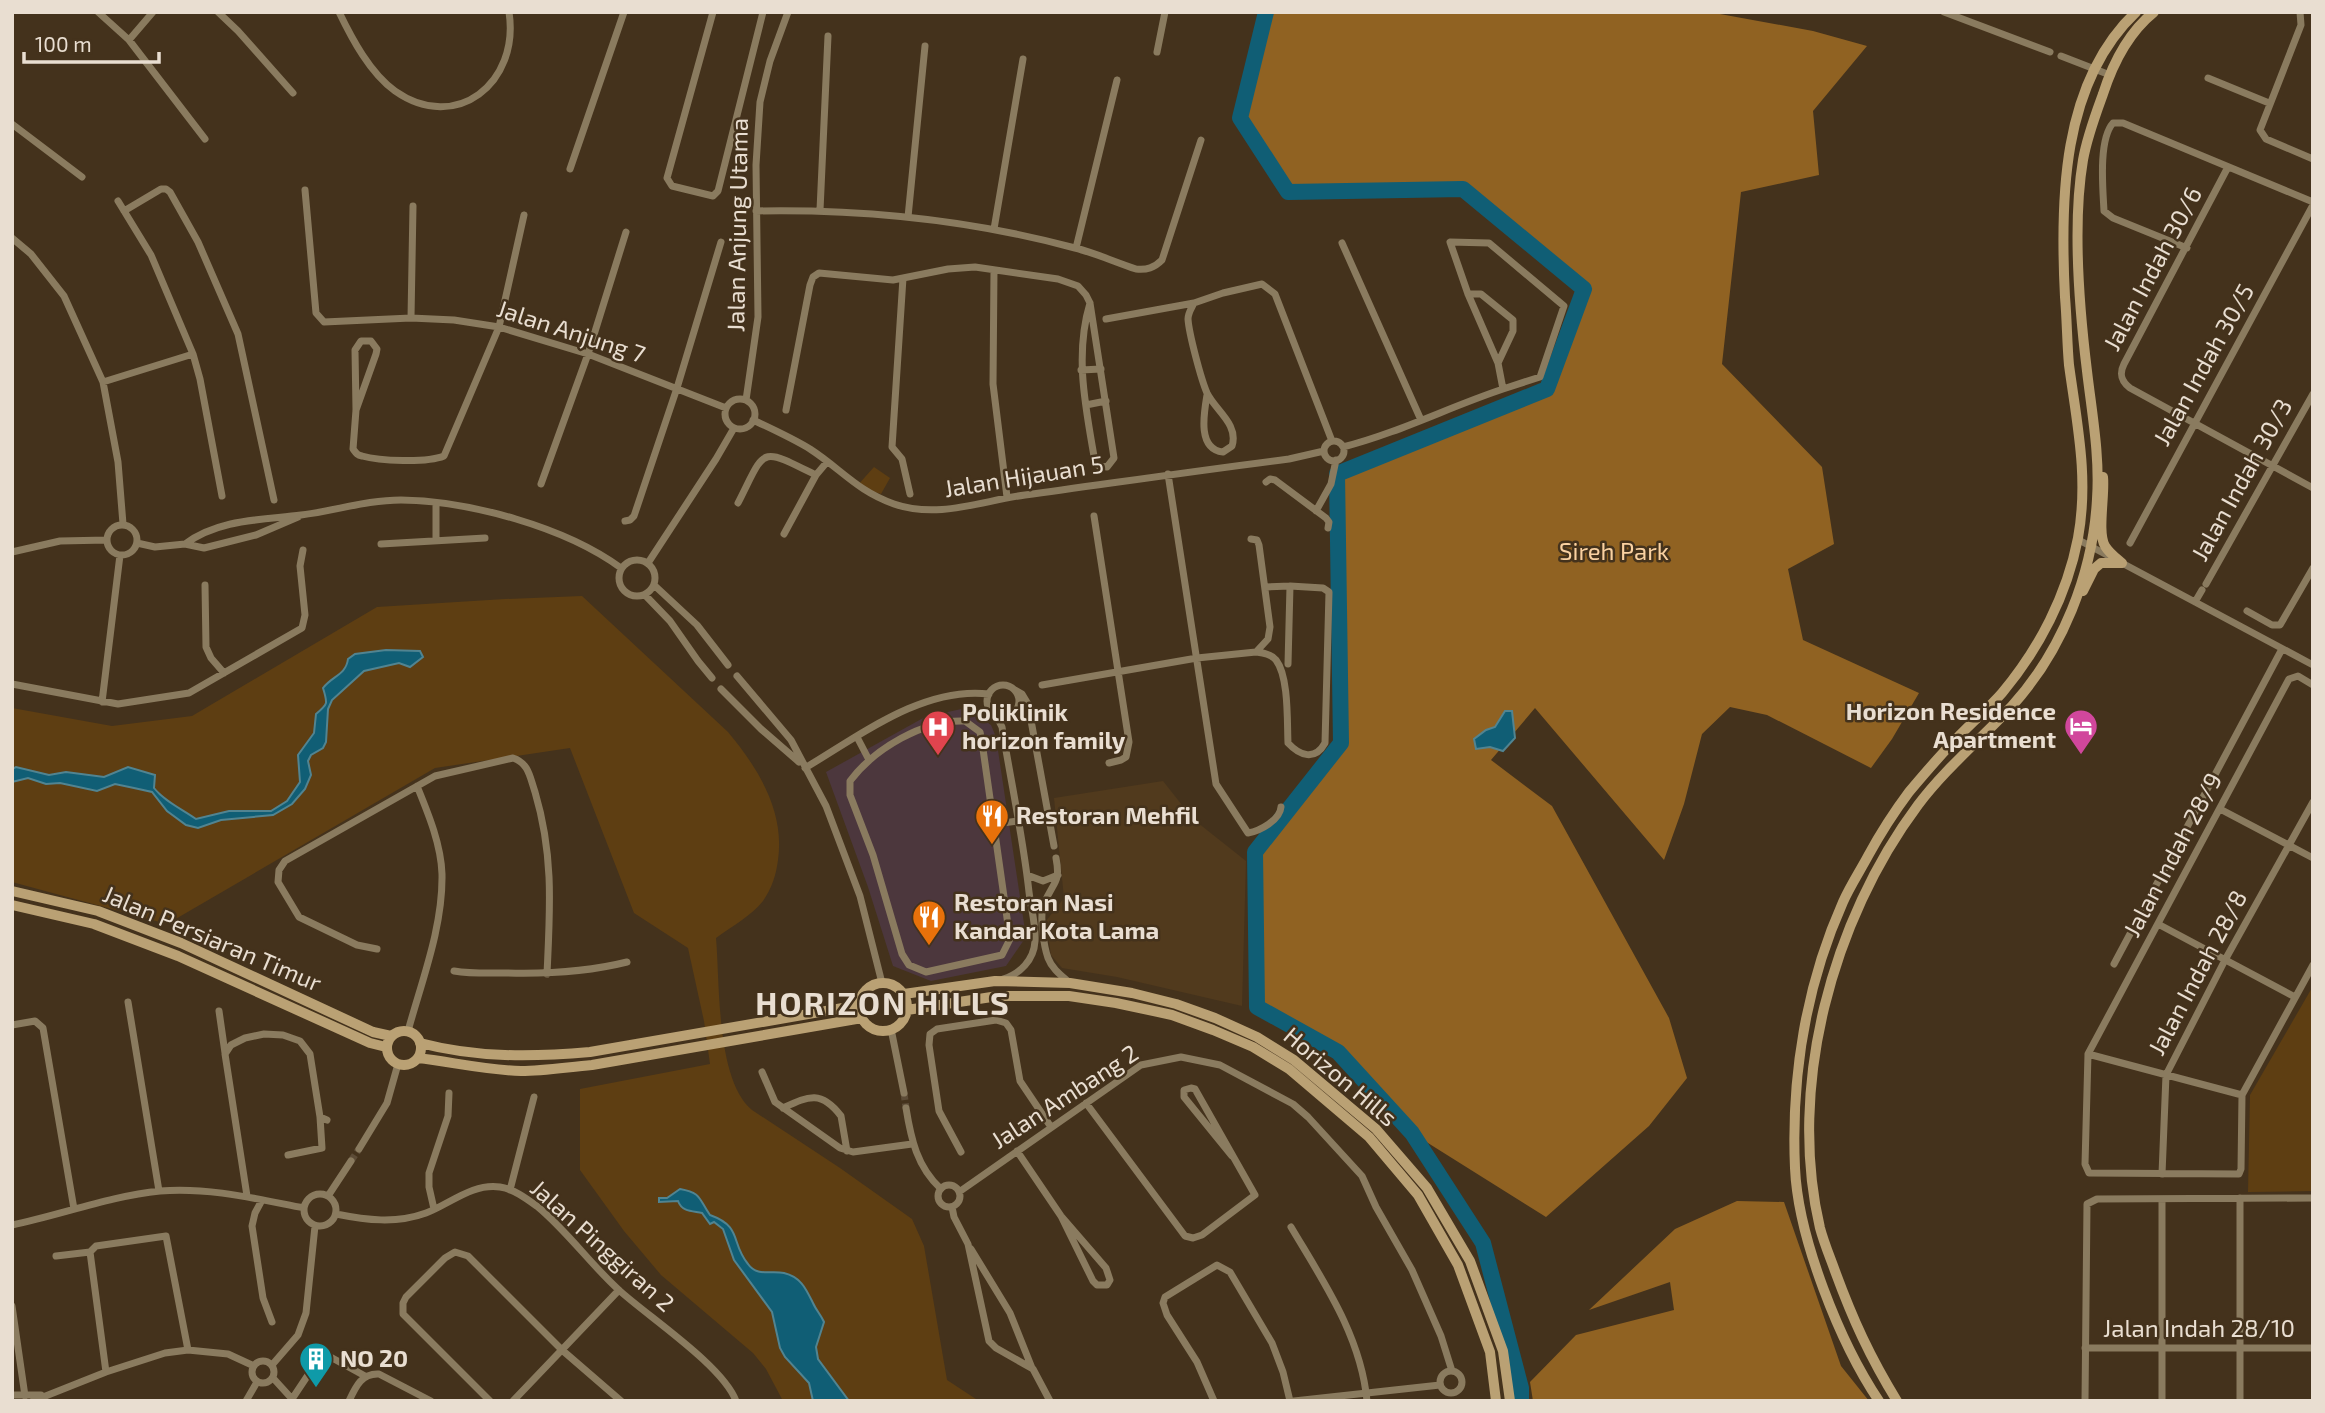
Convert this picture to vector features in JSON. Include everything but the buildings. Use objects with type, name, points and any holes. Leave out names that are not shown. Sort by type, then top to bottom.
[{"type":"street","points":[[98,12],[129,40],[205,139]]},
{"type":"street","points":[[129,40],[152,12]]},
{"type":"street","points":[[218,12],[293,93]]},
{"type":"street","points":[[333,12],[378,76],[412,101],[430,106],[450,106],[469,100],[497,78],[511,44],[509,12]]},
{"type":"street","points":[[339,12],[346,28]]},
{"type":"street","points":[[570,169],[624,12]]},
{"type":"street","points":[[713,12],[667,178],[671,186],[710,195],[717,193],[763,12]]},
{"type":"street","name":"Jalan Anjung Utama","points":[[746,400],[758,317],[756,165],[761,102],[769,61],[788,12]]},
{"type":"street","points":[[1157,52],[1165,12]]},
{"type":"street","points":[[1944,12],[2050,52]]},
{"type":"street","points":[[1879,1401],[1840,1330],[1807,1237],[1795,1168],[1795,1110],[1801,1045],[1809,1003],[1824,950],[1844,899],[1877,841],[1907,795],[1957,738],[2001,695],[2029,658],[2063,590],[2077,539],[2082,500],[2083,457],[2069,362],[2063,209],[2076,121],[2095,69],[2115,35],[2136,12]]},
{"type":"street","points":[[2122,563],[2104,545],[2102,538],[2104,487],[2085,358],[2078,207],[2083,159],[2091,126],[2110,75],[2126,43],[2143,21],[2154,12]]},
{"type":"street","points":[[2300,12],[2301,25],[2260,126],[2260,133],[2266,139],[2313,159]]},
{"type":"street","points":[[820,210],[828,36]]},
{"type":"street","points":[[908,217],[925,46]]},
{"type":"street","points":[[2061,56],[2110,75]]},
{"type":"street","points":[[994,229],[1023,59]]},
{"type":"street","points":[[2208,79],[2269,103]]},
{"type":"street","points":[[1076,248],[1117,80]]},
{"type":"street","points":[[2187,248],[2108,216],[2104,211],[2102,170],[2110,127],[2119,122],[2313,204]]},
{"type":"street","points":[[12,124],[82,177]]},
{"type":"street","points":[[756,211],[820,210],[908,217],[994,229],[1076,248],[1144,270],[1155,267],[1161,260],[1201,140]]},
{"type":"street","name":"Jalan Indah 30/6","points":[[2194,423],[2130,388],[2122,380],[2121,370],[2228,167]]},
{"type":"street","points":[[124,211],[161,189],[166,189],[198,242],[238,334],[274,500]]},
{"type":"street","name":"Jalan Anjung 7","points":[[305,190],[316,313],[324,321],[330,323],[411,318],[454,320],[499,327],[588,354],[726,408]]},
{"type":"street","points":[[118,201],[151,255],[193,355],[222,496]]},
{"type":"street","name":"Jalan Indah 30/5","points":[[2130,543],[2313,204]]},
{"type":"street","points":[[411,318],[413,206]]},
{"type":"street","points":[[356,410],[376,354],[377,349],[371,341],[361,341],[355,350],[354,449],[360,456],[430,459],[444,456],[499,327],[524,215]]},
{"type":"street","points":[[541,484],[588,354],[626,232]]},
{"type":"street","points":[[12,238],[30,254],[64,296],[103,382],[120,476],[123,524]]},
{"type":"street","points":[[625,521],[634,516],[677,388],[721,242]]},
{"type":"street","points":[[1343,447],[1375,439],[1540,377],[1564,306],[1489,243],[1450,242],[1468,294],[1498,363],[1503,389]]},
{"type":"street","points":[[1342,243],[1421,420]]},
{"type":"street","points":[[786,410],[810,285],[813,277],[819,273],[893,280],[959,268],[1058,279],[1078,286],[1090,303],[1114,458],[1104,467],[1095,462],[1082,370],[1084,324],[1090,303]]},
{"type":"street","points":[[994,270],[993,384],[1007,497]]},
{"type":"street","points":[[903,278],[892,447],[902,459],[909,494]]},
{"type":"street","points":[[1106,319],[1194,303],[1262,284],[1271,289],[1332,441]]},
{"type":"street","points":[[1468,294],[1481,294],[1513,320],[1513,331],[1498,363]]},
{"type":"street","points":[[1194,303],[1188,314],[1188,321],[1207,395],[1203,419],[1205,432],[1213,450],[1223,452],[1232,446],[1233,434],[1223,414],[1207,395]]},
{"type":"street","points":[[103,382],[193,355]]},
{"type":"street","points":[[1082,370],[1101,369]]},
{"type":"street","name":"Jalan Indah 30/3","points":[[2195,602],[2313,394]]},
{"type":"street","points":[[734,400],[746,400],[753,408],[753,420],[745,428],[734,428],[726,419],[726,408],[734,400]]},
{"type":"street","points":[[1086,405],[1106,401]]},
{"type":"street","name":"Jalan Hijauan 5","points":[[753,420],[811,449],[871,495],[922,511],[947,510],[1007,497],[1289,459],[1324,451]]},
{"type":"street","points":[[2194,423],[2313,488]]},
{"type":"street","points":[[648,563],[734,428]]},
{"type":"street","points":[[1332,441],[1339,442],[1343,447],[1342,457],[1336,460],[1329,459],[1324,451],[1326,444],[1332,441]]},
{"type":"street","points":[[738,503],[759,461],[766,456],[777,456],[816,475]]},
{"type":"street","points":[[2064,626],[2077,595],[2091,546],[2097,502],[2098,458]]},
{"type":"street","points":[[1316,511],[1331,484],[1336,460]]},
{"type":"street","points":[[784,534],[816,475],[827,462]]},
{"type":"street","points":[[1168,474],[1216,784],[1248,833],[1278,817],[1281,807]]},
{"type":"street","points":[[1266,482],[1275,480],[1328,520],[1328,527]]},
{"type":"street","points":[[185,544],[200,533],[253,519],[301,515],[356,504],[400,500],[489,511],[569,540],[621,568]]},
{"type":"street","points":[[436,503],[436,541]]},
{"type":"street","points":[[136,543],[155,547],[185,544],[204,548],[256,535],[301,515]]},
{"type":"street","points":[[1094,516],[1129,750],[1121,760],[1109,763]]},
{"type":"street","points":[[123,524],[134,531],[136,543],[130,552],[120,555],[111,550],[107,540],[111,528],[123,524]]},
{"type":"street","points":[[381,544],[485,538]]},
{"type":"street","points":[[1251,539],[1256,540],[1259,545],[1270,627],[1268,639],[1256,652]]},
{"type":"street","points":[[2077,539],[2313,666]]},
{"type":"street","points":[[12,552],[60,541],[107,540]]},
{"type":"street","points":[[12,684],[118,704],[189,693],[302,628],[305,615],[300,566],[303,550]]},
{"type":"street","points":[[102,702],[120,555]]},
{"type":"street","points":[[637,559],[648,563],[655,573],[654,585],[645,595],[632,596],[621,588],[621,568],[637,559]]},
{"type":"street","points":[[1897,1401],[1855,1325],[1821,1233],[1815,1202],[1811,1166],[1810,1106],[1824,1004],[1839,955],[1859,906],[1891,846],[1919,804],[2022,694],[2044,665],[2094,569],[2101,563],[2122,563]]},
{"type":"street","points":[[2247,611],[2272,625],[2280,625],[2313,568]]},
{"type":"street","points":[[205,585],[206,647],[211,658],[225,673]]},
{"type":"street","points":[[654,585],[696,625],[728,664]]},
{"type":"street","points":[[1287,664],[1290,586]]},
{"type":"street","points":[[1042,685],[1197,658],[1256,652],[1269,655],[1277,661],[1284,679],[1288,743],[1296,752],[1308,756],[1321,749],[1325,743],[1330,594],[1324,587],[1265,587]]},
{"type":"street","points":[[645,595],[670,621],[712,678]]},
{"type":"street","points":[[2114,964],[2282,649]]},
{"type":"street","points":[[737,676],[785,732],[827,806],[860,896],[882,983]]},
{"type":"street","name":"Jalan Indah 28/9","points":[[2162,1174],[2088,1172],[2085,1164],[2088,1054],[2287,683],[2292,677],[2298,676],[2313,685]]},
{"type":"street","points":[[995,981],[1014,975],[1023,968],[1035,942],[1027,875],[1002,727],[987,705],[989,694],[1001,685],[1022,694],[1028,704],[1054,846]]},
{"type":"street","points":[[722,689],[805,768]]},
{"type":"street","points":[[997,716],[1008,717],[1017,710],[1020,700],[1015,690]]},
{"type":"street","points":[[805,768],[914,706],[937,697],[965,693],[989,694]]},
{"type":"street","points":[[965,721],[980,732],[995,824],[1010,939],[1002,956],[926,972],[909,965],[902,954],[873,855],[850,795],[850,781],[869,760],[906,736],[947,722],[965,721]]},
{"type":"street","points":[[857,737],[869,760]]},
{"type":"street","points":[[377,949],[357,945],[299,917],[278,882],[285,861],[435,776],[504,759],[520,760],[526,766],[541,814],[549,859],[547,974]]},
{"type":"street","points":[[408,1031],[438,924],[442,872],[432,821],[417,786]]},
{"type":"street","name":"Jalan Indah 28/8","points":[[2162,1174],[2166,1075],[2225,960],[2313,802]]},
{"type":"street","points":[[2220,808],[2313,858]]},
{"type":"street","points":[[995,824],[1018,821]]},
{"type":"street","points":[[1056,858],[1059,875],[1043,905],[1041,915],[1048,958],[1053,967],[1070,983]]},
{"type":"street","points":[[1027,875],[1043,881],[1059,875]]},
{"type":"street","name":"Jalan Persiaran Timur","points":[[12,891],[98,911],[181,943],[373,1032],[391,1036]]},
{"type":"street","name":"Jalan Persiaran Timur","points":[[12,905],[94,924],[178,956],[370,1043],[386,1047]]},
{"type":"street","points":[[2158,924],[2295,997]]},
{"type":"street","points":[[454,971],[474,974],[547,974],[592,971],[627,962]]},
{"type":"street","points":[[2162,1174],[2234,1175],[2241,1172],[2242,1095],[2313,965]]},
{"type":"street","name":"Horizon Hills","points":[[904,995],[995,981],[1070,983],[1132,993],[1176,1004],[1257,1037],[1294,1060],[1376,1129],[1427,1188],[1471,1261],[1503,1351],[1510,1401]]},
{"type":"street","points":[[882,983],[895,986],[904,995],[907,1010],[902,1022],[884,1031],[872,1027],[862,1018],[860,1005],[864,992],[869,987],[882,983]]},
{"type":"street","name":"Horizon Hills","points":[[907,1010],[998,996],[1069,996],[1128,1004],[1172,1015],[1213,1030],[1253,1047],[1289,1069],[1368,1138],[1418,1195],[1458,1265],[1490,1352],[1496,1401]]},
{"type":"street","points":[[128,1002],[159,1191]]},
{"type":"street","points":[[420,1043],[492,1055],[554,1056],[860,1005]]},
{"type":"street","points":[[219,1011],[247,1196]]},
{"type":"street","points":[[418,1058],[418,1038],[408,1031],[399,1031],[391,1036],[386,1047],[390,1058],[398,1064],[409,1064],[418,1058],[522,1071],[592,1065],[862,1018]]},
{"type":"street","points":[[961,1152],[939,1111],[929,1045],[930,1034],[936,1029],[996,1020],[1006,1023],[1011,1030],[1020,1081],[1051,1128]]},
{"type":"street","points":[[12,1025],[35,1021],[43,1028],[74,1209]]},
{"type":"street","points":[[891,1029],[904,1093]]},
{"type":"street","points":[[225,1054],[231,1045],[245,1038],[264,1034],[283,1035],[300,1041],[310,1054],[324,1119],[322,1148],[288,1155]]},
{"type":"street","points":[[2088,1054],[2242,1095]]},
{"type":"street","name":"Jalan Ambang 2","points":[[959,1192],[1141,1065],[1165,1058],[1181,1057],[1220,1065],[1293,1104],[1362,1176],[1376,1207],[1412,1270],[1441,1336],[1452,1371]]},
{"type":"street","points":[[359,1149],[387,1103],[398,1064]]},
{"type":"street","points":[[762,1072],[775,1102],[847,1151],[912,1144]]},
{"type":"street","points":[[1086,1103],[1185,1236],[1193,1238],[1202,1235],[1255,1195],[1195,1089],[1184,1090],[1184,1097],[1232,1156]]},
{"type":"street","points":[[434,1209],[428,1181],[448,1116],[449,1093]]},
{"type":"street","points":[[510,1189],[534,1097]]},
{"type":"street","points":[[783,1108],[808,1097],[820,1098],[841,1116],[847,1151]]},
{"type":"street","points":[[906,1108],[912,1144],[932,1181],[941,1189]]},
{"type":"street","points":[[1017,1152],[1061,1216],[1106,1268],[1110,1280],[1107,1285],[1097,1285],[1093,1280],[1061,1216]]},
{"type":"street","points":[[328,1196],[351,1161]]},
{"type":"street","points":[[951,1185],[959,1192],[958,1203],[948,1207],[940,1202],[941,1189],[951,1185]]},
{"type":"street","name":"Jalan Pinggiran 2","points":[[336,1214],[374,1221],[400,1219],[434,1209],[483,1187],[498,1186],[510,1189],[538,1208],[619,1290],[716,1372],[736,1401]]},
{"type":"street","points":[[12,1225],[159,1191],[201,1191],[247,1196],[304,1208]]},
{"type":"street","points":[[313,1196],[328,1196],[336,1205],[336,1214],[328,1224],[315,1226],[308,1220],[304,1208],[313,1196]]},
{"type":"street","points":[[2240,1198],[2240,1401]]},
{"type":"street","points":[[2085,1401],[2087,1204],[2097,1199],[2313,1198]]},
{"type":"street","points":[[2162,1199],[2162,1401]]},
{"type":"street","points":[[262,1200],[251,1226],[263,1298],[272,1322]]},
{"type":"street","points":[[952,1207],[954,1217],[968,1244],[1010,1313],[1032,1369],[1050,1401]]},
{"type":"street","points":[[272,1365],[298,1335],[306,1313],[315,1226]]},
{"type":"street","points":[[1291,1227],[1337,1305],[1356,1350],[1367,1397]]},
{"type":"street","points":[[56,1256],[90,1252],[96,1247],[166,1236],[188,1350]]},
{"type":"street","points":[[968,1244],[989,1341],[1032,1369]]},
{"type":"street","points":[[90,1252],[106,1372]]},
{"type":"street","points":[[490,1401],[403,1314],[406,1297],[449,1254],[455,1252],[464,1254],[562,1350],[621,1401]]},
{"type":"street","points":[[1214,1401],[1203,1372],[1167,1315],[1163,1303],[1165,1297],[1217,1265],[1230,1272],[1272,1343],[1292,1401],[1367,1397],[1440,1385]]},
{"type":"street","points":[[513,1401],[619,1290]]},
{"type":"street","points":[[12,1306],[25,1396]]},
{"type":"street","name":"Jalan Indah 28/10","points":[[2085,1348],[2313,1349]]},
{"type":"street","points":[[33,1401],[106,1372],[165,1353],[188,1350],[228,1354],[254,1366]]},
{"type":"street","points":[[273,1378],[293,1400],[320,1357],[325,1354],[365,1376],[379,1374],[430,1401]]},
{"type":"street","points":[[262,1361],[272,1365],[273,1378],[266,1383],[257,1382],[252,1373],[254,1366],[262,1361]]},
{"type":"street","points":[[1452,1371],[1458,1374],[1461,1380],[1461,1386],[1456,1391],[1447,1392],[1440,1385],[1442,1375],[1452,1371]]},
{"type":"street","points":[[349,1401],[365,1376]]},
{"type":"street","points":[[246,1401],[257,1382]]},
{"type":"street","points":[[1455,1401],[1456,1391]]},
{"type":"street","points":[[12,1395],[45,1395]]},
{"type":"shaded area","points":[[874,467],[890,478],[881,494],[857,486]]},
{"type":"shaded area","points":[[582,596],[728,732],[759,775],[767,791],[777,824],[779,842],[773,881],[758,906],[716,938],[722,1030],[732,1077],[740,1096],[752,1110],[912,1219],[924,1246],[947,1380],[979,1401],[783,1401],[766,1369],[753,1353],[661,1275],[624,1231],[580,1170],[580,1089],[710,1064],[704,1021],[688,948],[634,913],[570,748],[435,768],[167,924],[12,882],[12,708],[112,726],[192,716],[377,607]]},
{"type":"shaded area","points":[[966,708],[991,725],[996,737],[1026,937],[1006,966],[931,981],[893,966],[868,887],[826,772],[925,717]]},
{"type":"shaded area","points":[[1163,781],[1193,819],[1246,861],[1242,1006],[1117,977],[1062,968],[1051,955],[1046,921],[1064,898],[1054,798]]},
{"type":"shaded area","points":[[2313,986],[2313,1191],[2248,1192],[2250,1095]]},
{"type":"green space","name":"Sireh Park","points":[[1266,12],[1709,12],[1813,31],[1867,46],[1813,111],[1819,175],[1741,192],[1722,364],[1822,467],[1834,544],[1788,569],[1803,640],[1919,693],[1871,768],[1767,715],[1730,707],[1702,734],[1684,804],[1664,860],[1535,708],[1491,760],[1552,806],[1669,1018],[1687,1078],[1649,1126],[1546,1217],[1412,1133],[1338,1052],[1257,1007],[1255,852],[1341,743],[1337,474],[1547,389],[1584,289],[1463,189],[1288,192],[1240,118]]},
{"type":"green space","points":[[1737,1201],[1784,1202],[1841,1366],[1869,1401],[1533,1401],[1530,1382],[1576,1335],[1674,1310],[1670,1282],[1589,1310],[1675,1229]]},
{"type":"water","points":[[386,650],[420,651],[423,657],[410,667],[399,663],[364,671],[332,700],[328,709],[326,742],[308,761],[311,775],[305,789],[292,804],[273,815],[221,820],[198,828],[186,825],[167,811],[152,792],[115,784],[97,791],[60,783],[46,784],[28,778],[12,782],[12,769],[16,767],[49,775],[66,772],[104,777],[128,767],[155,775],[154,788],[158,793],[196,819],[229,811],[271,811],[287,801],[300,782],[298,755],[314,733],[316,714],[326,703],[323,688],[342,672],[348,659],[355,654]]},
{"type":"water","points":[[1505,711],[1512,711],[1515,738],[1503,751],[1490,747],[1476,749],[1474,739],[1495,727]]},
{"type":"water","points":[[680,1189],[696,1195],[710,1215],[732,1230],[739,1249],[752,1268],[760,1272],[790,1275],[802,1284],[824,1322],[816,1347],[818,1359],[849,1401],[813,1401],[809,1383],[780,1348],[772,1312],[734,1260],[723,1229],[714,1222],[710,1224],[702,1213],[685,1209],[678,1201],[659,1202],[659,1198],[667,1198]]},
{"type":"waterway","points":[[1266,12],[1240,118],[1288,192],[1463,189],[1584,289],[1547,389],[1337,474],[1341,743],[1255,852],[1257,1007],[1338,1052],[1412,1133],[1483,1243],[1521,1388],[1521,1401]]},
{"type":"tunnel","points":[[904,1093],[906,1108]]},
{"type":"tunnel","points":[[351,1161],[359,1149]]},
{"type":"place","name":"Horizon Residence Apartment","points":[[2081,756]]},
{"type":"place","name":"Poliklinik horizon family","points":[[938,757]]},
{"type":"place","name":"Restoran Mehfil","points":[[992,846]]},
{"type":"place","name":"Restoran Nasi Kandar Kota Lama","points":[[929,947]]},
{"type":"place","name":"NO 20","points":[[316,1389]]},
{"type":"district","name":"HORIZON HILLS","points":[[883,1004]]}]
